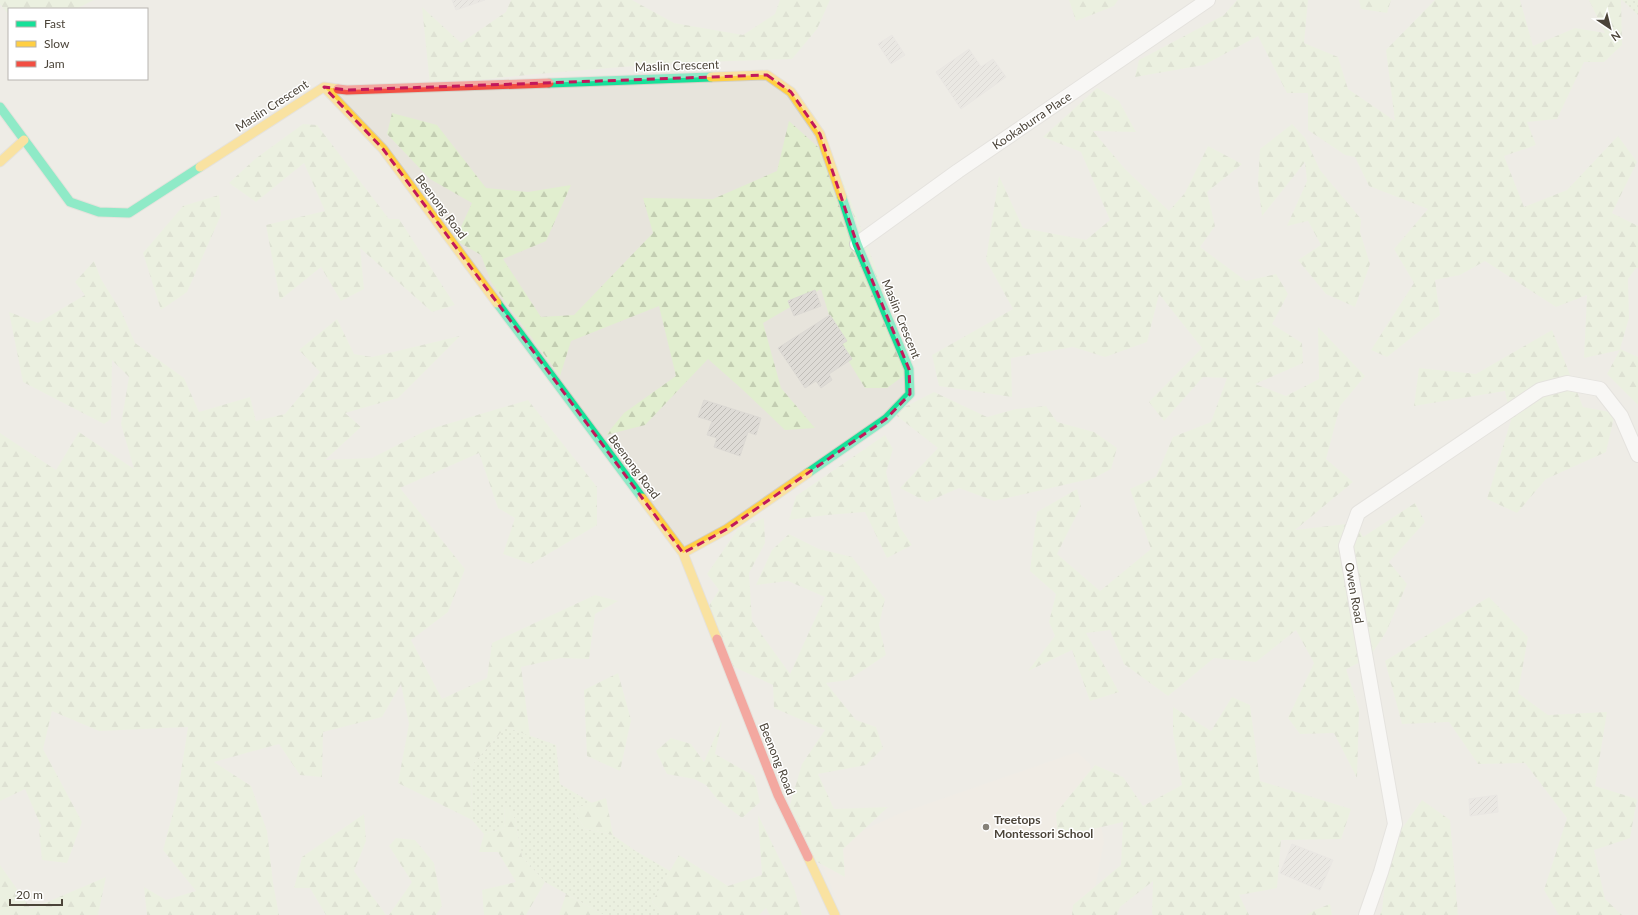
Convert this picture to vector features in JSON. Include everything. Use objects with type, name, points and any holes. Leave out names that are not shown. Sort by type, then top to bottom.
[{"type":"street","name":"Kookaburra Place","points":[[857,244],[958,171],[1208,0]]},
{"type":"street","name":"Maslin Crescent","points":[[0,107],[8,124],[24,140],[70,202],[99,212],[129,213],[324,87],[348,90],[767,75],[791,92],[820,134],[827,151],[857,244],[909,369],[910,394],[886,419],[727,529],[683,553]]},
{"type":"street","name":"Beenong Road","points":[[324,87],[383,149],[683,553],[778,795],[835,915]]},
{"type":"street","points":[[0,162],[24,140]]},
{"type":"street","name":"Owen Road","points":[[1366,915],[1381,872],[1395,824],[1346,546],[1358,513],[1540,390],[1567,383],[1600,389],[1621,416],[1638,455]]},
{"type":"highlighted area","points":[[767,75],[791,92],[820,134],[857,244],[909,369],[910,394],[886,419],[727,529],[683,553],[383,149],[324,87],[347,90]]},
{"type":"shaded area","points":[[0,0],[1638,0],[1638,915],[0,915]]},
{"type":"shaded area","name":"Treetops Montessori School","points":[[1077,752],[1090,764],[1104,841],[1094,894],[1093,915],[843,915],[817,851],[901,813]]},
{"type":"green space","points":[[0,0],[94,0],[78,8],[8,8],[8,14],[0,4]]},
{"type":"green space","points":[[511,0],[632,0],[674,23],[743,35],[775,14],[780,0],[830,0],[817,29],[792,59],[671,63],[537,74],[430,85],[422,7],[461,43],[506,12]]},
{"type":"green space","points":[[1069,0],[1118,0],[1114,6],[1076,21]]},
{"type":"green space","points":[[1237,0],[1308,0],[1304,43],[1338,57],[1348,89],[1395,121],[1386,50],[1435,0],[1520,0],[1533,46],[1575,28],[1605,33],[1589,0],[1621,0],[1622,45],[1604,62],[1584,62],[1557,119],[1527,122],[1536,145],[1504,156],[1524,207],[1567,190],[1618,136],[1637,162],[1612,213],[1638,226],[1638,268],[1636,268],[1628,279],[1629,318],[1620,349],[1638,357],[1638,405],[1607,374],[1620,350],[1584,358],[1587,295],[1556,307],[1485,261],[1460,275],[1435,280],[1440,315],[1387,357],[1371,350],[1414,283],[1394,249],[1428,209],[1369,186],[1355,157],[1345,155],[1308,130],[1308,93],[1287,93],[1258,36],[1204,65],[1135,77],[1139,60],[1224,15]]},
{"type":"green space","points":[[1359,0],[1391,0],[1387,13],[1361,9]]},
{"type":"green space","points":[[1622,0],[1638,0],[1638,15]]},
{"type":"green space","points":[[1097,88],[1119,101],[1136,132],[1093,131],[1125,169],[1169,211],[1185,193],[1208,146],[1242,164],[1207,192],[1215,226],[1200,247],[1246,281],[1276,274],[1288,294],[1272,324],[1302,343],[1303,363],[1255,384],[1286,396],[1319,379],[1318,327],[1365,376],[1340,406],[1326,459],[1353,482],[1295,530],[1355,523],[1363,537],[1415,503],[1425,522],[1389,562],[1407,584],[1386,632],[1369,658],[1346,669],[1359,709],[1357,778],[1334,733],[1300,734],[1288,718],[1314,663],[1296,630],[1256,662],[1214,658],[1168,696],[1124,664],[1110,630],[1086,633],[1119,692],[1090,701],[1072,650],[1028,671],[1055,636],[1049,622],[1056,594],[1030,571],[1037,512],[1077,489],[1081,506],[1057,554],[1100,591],[1151,549],[1130,489],[1156,477],[1173,437],[1211,422],[1227,378],[1203,377],[1164,421],[1149,402],[1202,348],[1159,294],[1147,342],[1105,357],[1073,347],[1011,358],[1012,397],[939,386],[932,355],[1013,309],[986,260],[999,176],[1023,228],[1086,240],[1110,220],[1081,152],[1043,137]]},
{"type":"green space","points":[[392,113],[437,125],[486,188],[528,192],[571,185],[546,241],[503,259],[541,317],[574,315],[653,233],[643,198],[713,199],[777,171],[789,121],[837,164],[913,369],[887,388],[865,388],[838,344],[821,289],[763,323],[781,388],[815,428],[785,430],[708,359],[645,425],[606,435],[624,413],[676,376],[659,306],[571,341],[560,376],[491,282],[481,255],[455,240],[472,203],[430,179],[387,134]]},
{"type":"green space","points":[[303,124],[317,125],[389,219],[399,219],[455,305],[432,312],[360,248],[364,289],[341,301],[321,267],[280,300],[266,225],[325,211],[304,163],[256,202],[229,183],[255,159]]},
{"type":"green space","points":[[1292,124],[1305,138],[1320,170],[1361,219],[1360,232],[1370,264],[1355,307],[1326,294],[1298,260],[1321,245],[1308,221],[1287,226],[1307,181],[1305,162],[1262,216],[1258,183],[1260,149]]},
{"type":"green space","points":[[219,195],[221,215],[187,292],[161,310],[143,253],[183,206]]},
{"type":"green space","points":[[94,261],[101,279],[122,313],[135,343],[184,378],[199,412],[250,397],[256,421],[285,414],[320,372],[299,350],[337,319],[354,354],[372,357],[460,336],[398,398],[345,413],[361,427],[325,460],[372,458],[427,430],[528,400],[597,487],[597,525],[531,564],[503,554],[515,518],[498,508],[479,453],[400,488],[465,569],[448,612],[411,640],[442,699],[487,678],[492,643],[595,595],[618,601],[595,614],[589,659],[561,658],[521,667],[530,736],[506,727],[471,766],[472,820],[398,783],[409,724],[401,684],[382,717],[323,732],[322,777],[300,775],[279,744],[214,762],[251,786],[267,831],[273,883],[279,915],[147,915],[144,887],[166,900],[196,891],[163,850],[177,798],[188,727],[99,731],[52,711],[43,749],[82,822],[67,863],[42,860],[39,830],[41,826],[25,789],[0,801],[0,433],[56,470],[79,432],[134,469],[121,424],[129,377],[112,360],[111,419],[104,424],[23,382],[9,312],[38,323],[85,295],[75,282]]},
{"type":"green space","points":[[1552,330],[1583,407],[1615,413],[1606,452],[1546,479],[1517,513],[1487,499],[1511,420],[1505,391],[1414,406],[1419,368],[1476,374]]},
{"type":"green space","points":[[934,392],[987,417],[1016,409],[1046,406],[1057,422],[1094,432],[1117,448],[1111,469],[1094,478],[994,501],[959,488],[927,502],[900,488],[938,448],[893,413]]},
{"type":"green space","points":[[885,435],[893,449],[886,472],[899,526],[912,545],[887,558],[865,512],[789,520],[796,496]]},
{"type":"green space","points":[[764,518],[765,543],[749,573],[752,621],[790,674],[825,597],[788,581],[756,585],[772,550],[789,534],[819,549],[852,557],[885,599],[879,625],[886,655],[848,680],[826,683],[856,720],[876,727],[883,748],[866,765],[818,774],[834,809],[888,807],[843,849],[845,877],[810,858],[787,815],[802,764],[825,730],[774,708],[773,685],[732,666],[707,609],[719,590],[707,574],[738,529]]},
{"type":"green space","points":[[1489,597],[1528,637],[1518,693],[1548,715],[1607,712],[1595,786],[1637,799],[1630,838],[1594,850],[1605,899],[1622,915],[1559,915],[1544,890],[1567,818],[1525,763],[1478,764],[1449,722],[1402,724],[1385,661]]},
{"type":"green space","points":[[618,673],[631,720],[620,771],[587,756],[584,690]]},
{"type":"green space","points":[[1232,697],[1250,705],[1260,781],[1351,809],[1341,839],[1281,840],[1277,888],[1239,895],[1249,915],[1153,915],[1153,881],[1120,907],[1117,915],[1072,915],[1073,905],[1121,865],[1123,822],[1058,837],[1056,813],[1095,765],[1123,777],[1143,806],[1182,785],[1173,733],[1173,707],[1211,731]]},
{"type":"green space","points":[[722,721],[715,754],[754,776],[760,802],[742,818],[717,799],[706,785],[694,779],[667,774],[656,751],[671,738],[691,744],[704,762]]},
{"type":"green space","points":[[506,727],[556,745],[560,784],[592,803],[573,809],[585,829],[613,835],[634,850],[670,871],[652,902],[665,915],[604,915],[545,882],[522,857],[515,819],[504,804],[505,828],[484,834],[472,820],[471,766]]},
{"type":"green space","points":[[606,798],[613,835],[585,829],[573,809]]},
{"type":"green space","points":[[1422,800],[1450,820],[1458,915],[1380,915],[1382,910],[1389,847]]},
{"type":"green space","points":[[504,803],[515,819],[522,857],[545,882],[526,915],[484,915],[482,890],[516,882],[498,852],[479,852],[484,834],[505,828]]},
{"type":"green space","points":[[364,814],[366,841],[354,871],[386,915],[326,915],[310,888],[294,888],[302,857]]},
{"type":"green space","points":[[758,815],[794,888],[802,915],[770,915],[766,908],[759,915],[665,915],[652,902],[679,855],[728,886],[762,875]]},
{"type":"green space","points":[[396,838],[415,840],[434,863],[442,906],[436,915],[389,915],[412,882],[389,846]]},
{"type":"green space","points":[[0,865],[31,909],[106,877],[98,915],[0,915]]},
{"type":"green space","points":[[566,894],[604,915],[559,915]]},
{"type":"green space","points":[[1330,904],[1332,915],[1306,915],[1315,910]]},
{"type":"building","points":[[452,0],[485,0],[456,10]]},
{"type":"building","points":[[892,35],[905,55],[891,64],[878,44]]},
{"type":"building","points":[[969,49],[981,67],[993,59],[1006,77],[961,109],[936,72]]},
{"type":"building","points":[[815,290],[821,306],[794,316],[788,301]]},
{"type":"building","points":[[830,315],[847,341],[842,344],[852,359],[829,374],[832,380],[821,388],[816,381],[805,388],[778,348]]},
{"type":"building","points":[[704,400],[761,418],[756,435],[748,432],[740,456],[714,447],[717,438],[707,435],[712,421],[698,417]]},
{"type":"building","points":[[1497,795],[1498,812],[1470,816],[1469,799]]},
{"type":"building","points":[[1292,844],[1333,860],[1320,890],[1280,873]]},
{"type":"traffic: fast","points":[[549,83],[711,77]]},
{"type":"traffic: fast","points":[[0,107],[70,202],[99,212],[129,213],[200,167]]},
{"type":"traffic: fast","points":[[808,473],[886,419],[910,394],[909,369],[857,244],[842,197]]},
{"type":"traffic: fast","points":[[497,303],[642,498]]},
{"type":"traffic: slow","points":[[711,77],[767,75],[791,92],[820,134],[842,197]]},
{"type":"traffic: slow","points":[[324,87],[383,149],[497,303]]},
{"type":"traffic: slow","points":[[200,167],[324,87],[338,89]]},
{"type":"traffic: slow","points":[[0,162],[24,140]]},
{"type":"traffic: slow","points":[[683,553],[727,529],[808,473]]},
{"type":"traffic: slow","points":[[642,498],[683,553],[717,639]]},
{"type":"traffic: slow","points":[[808,857],[835,915]]},
{"type":"traffic: jam","points":[[338,89],[347,90],[549,83]]},
{"type":"traffic: jam","points":[[717,639],[778,795],[808,857]]},
{"type":"place","name":"Treetops Montessori School","points":[[986,827]]}]
